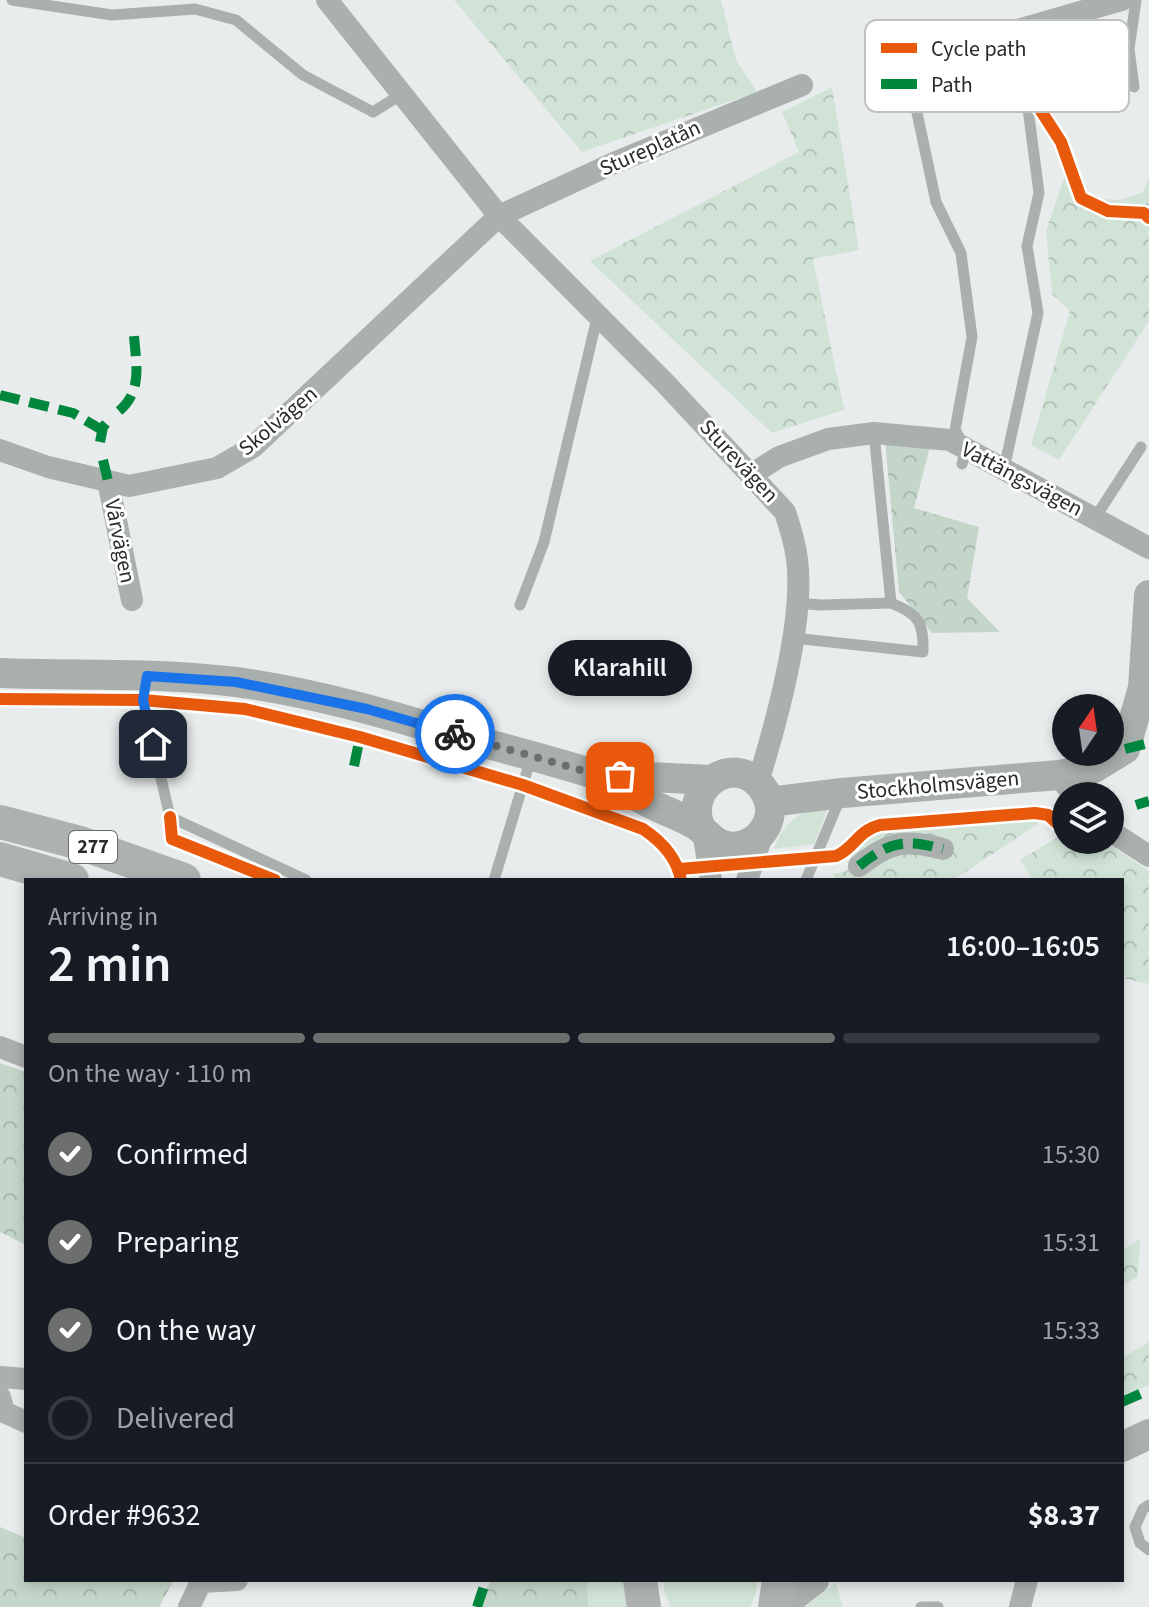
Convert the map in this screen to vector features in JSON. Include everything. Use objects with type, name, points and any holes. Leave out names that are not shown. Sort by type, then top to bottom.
[{"type":"main road","name":"277","points":[[0,822],[80,843],[178,878]]},
{"type":"main road","name":"277","points":[[0,859],[65,878]]},
{"type":"main road","points":[[640,1582],[644,1607]]},
{"type":"main road","points":[[777,1607],[779,1582]]},
{"type":"street","name":"Sturevägen","points":[[327,0],[499,216],[752,474],[785,512],[798,561],[793,638],[778,709],[764,805],[747,878]]},
{"type":"street","points":[[1050,20],[1122,0]]},
{"type":"street","name":"Stureplatån","points":[[499,216],[614,163],[802,85]]},
{"type":"street","name":"Skolvägen","points":[[0,450],[48,467],[129,486],[217,468],[253,447],[499,216]]},
{"type":"street","name":"Vattängsvägen","points":[[752,474],[779,457],[828,439],[874,433],[950,440],[964,456],[1004,469],[1149,548]]},
{"type":"street","name":"Vårvägen","points":[[108,481],[132,600]]},
{"type":"street","points":[[1137,746],[1149,595]]},
{"type":"street","name":"Stockholmsvägen","points":[[0,673],[145,688],[236,682],[367,709],[598,775],[702,830],[714,842],[736,847],[748,844],[764,805]]},
{"type":"street","name":"Stockholmsvägen","points":[[1071,782],[1137,746]]},
{"type":"street","name":"Stockholmsvägen","points":[[598,775],[712,780],[734,773],[742,774],[764,805]]},
{"type":"street","points":[[711,878],[696,809],[698,799],[712,780]]},
{"type":"street","name":"Stockholmsvägen","points":[[764,805],[842,793],[1052,786]]},
{"type":"street","points":[[1124,840],[1149,856]]},
{"type":"street","points":[[859,866],[881,850],[908,841],[943,849]]},
{"type":"street","points":[[0,1047],[24,1056]]},
{"type":"street","points":[[0,1377],[24,1379]]},
{"type":"street","points":[[0,1397],[4,1412],[24,1421]]},
{"type":"street","points":[[1124,1446],[1149,1434]]},
{"type":"street","points":[[189,1607],[201,1582]]},
{"type":"street","points":[[777,1607],[811,1582]]},
{"type":"street","points":[[1020,1607],[1026,1582]]},
{"type":"lane","points":[[12,0],[112,15],[195,9],[236,20],[303,75],[373,112],[402,94]]},
{"type":"lane","points":[[1134,87],[1129,49],[1136,0]]},
{"type":"lane","points":[[913,112],[936,202],[961,253],[972,337],[955,430],[964,456]]},
{"type":"lane","points":[[1004,469],[1038,313],[1027,246],[1039,193],[1028,112]]},
{"type":"lane","points":[[520,605],[544,542],[597,318]]},
{"type":"lane","points":[[874,433],[891,603]]},
{"type":"lane","points":[[1095,518],[1141,447]]},
{"type":"lane","points":[[793,638],[923,652],[920,622],[909,610],[891,603],[796,603]]},
{"type":"lane","points":[[145,688],[170,817],[302,878]]},
{"type":"lane","points":[[495,878],[532,757]]},
{"type":"lane","points":[[807,878],[842,793]]},
{"type":"lane","points":[[1149,1505],[1143,1509],[1135,1527],[1140,1543],[1149,1550]]},
{"type":"lane","points":[[921,1607],[938,1607]]},
{"type":"green space","points":[[454,0],[721,0],[736,60],[757,92],[582,152]]},
{"type":"green space","points":[[832,87],[859,250],[813,259],[844,410],[772,433],[590,261],[799,152],[782,112]]},
{"type":"green space","points":[[1065,175],[1081,198],[1120,200],[1143,192],[1149,177],[1149,321],[1059,460],[1031,445],[1070,311],[1052,294],[1046,231]]},
{"type":"green space","points":[[885,442],[930,447],[914,508],[979,527],[967,598],[1000,632],[932,633],[899,592]]},
{"type":"green space","points":[[830,803],[814,844],[774,849],[783,831],[795,818]]},
{"type":"green space","points":[[1038,817],[1038,824],[956,878],[835,878],[832,874],[847,871],[858,845],[867,836],[881,830]]},
{"type":"green space","points":[[1052,841],[1052,854],[1123,854],[1149,871],[1149,984],[1124,978],[1124,878],[1032,878],[1020,860]]},
{"type":"green space","points":[[0,1063],[24,1071],[24,1244],[0,1232]]},
{"type":"green space","points":[[1140,1239],[1138,1277],[1124,1284],[1124,1249]]},
{"type":"green space","points":[[1149,1342],[1149,1385],[1124,1396],[1124,1357]]},
{"type":"green space","points":[[0,1527],[24,1537],[24,1582],[173,1582],[159,1607],[0,1607]]},
{"type":"green space","points":[[491,1582],[587,1582],[588,1607],[473,1607]]},
{"type":"green space","points":[[587,1582],[623,1582],[627,1607],[588,1607]]},
{"type":"green space","points":[[664,1582],[757,1582],[750,1607],[671,1607],[664,1592]]},
{"type":"green space","points":[[836,1583],[843,1607],[805,1607]]},
{"type":"marked path","points":[[119,411],[127,403],[135,386],[134,336]]},
{"type":"marked path","points":[[0,395],[73,413],[102,430]]},
{"type":"marked path","points":[[100,442],[103,427],[109,420]]},
{"type":"marked path","points":[[103,460],[108,481]]},
{"type":"marked path","points":[[354,766],[360,737]]},
{"type":"marked path","points":[[1125,749],[1149,743]]},
{"type":"marked path","points":[[1136,805],[1149,801]]},
{"type":"marked path","points":[[859,866],[880,851],[899,844],[943,849]]},
{"type":"marked path","points":[[1124,1401],[1149,1390]]},
{"type":"marked path","points":[[477,1607],[485,1582]]},
{"type":"cycle path","points":[[1042,112],[1061,142],[1081,198],[1108,211],[1144,213],[1149,218]]},
{"type":"cycle path","points":[[0,699],[143,700],[245,709],[360,737],[523,785],[643,829],[667,851],[680,878]]},
{"type":"cycle path","points":[[679,869],[836,856],[866,831],[880,825],[1035,813],[1052,819]]},
{"type":"cycle path","points":[[170,817],[172,839],[270,878]]},
{"type":"way so far","points":[[455,734],[598,775],[620,776]]},
{"type":"place","name":"Klarahill","points":[[620,776]]},
{"type":"route","points":[[153,744],[143,700],[147,676],[236,682],[367,709],[455,734]]}]
